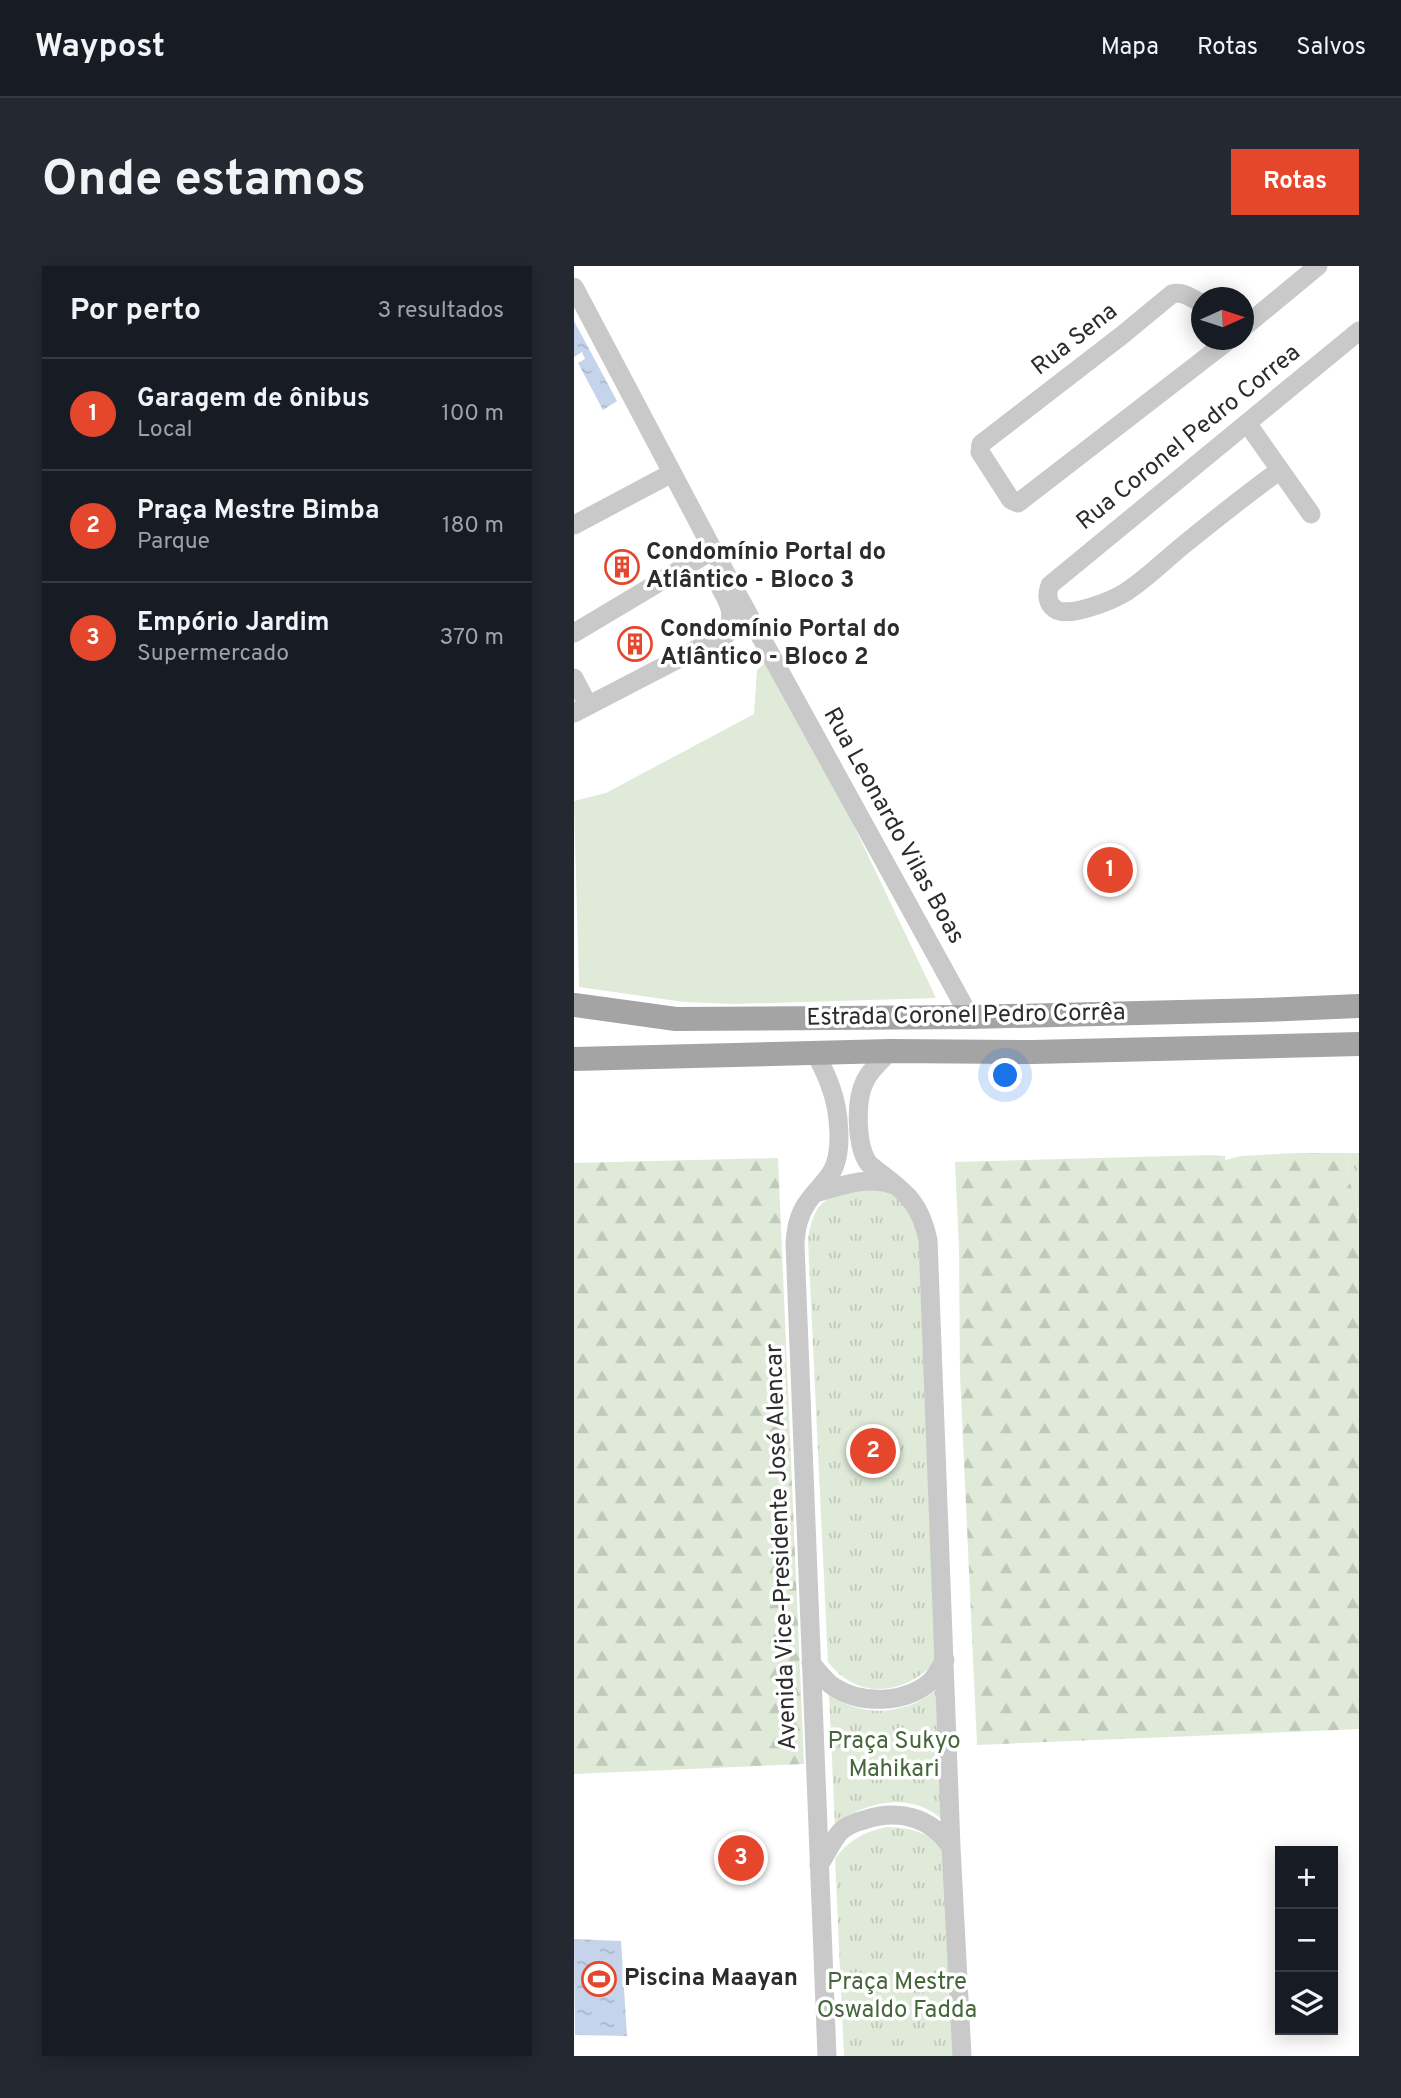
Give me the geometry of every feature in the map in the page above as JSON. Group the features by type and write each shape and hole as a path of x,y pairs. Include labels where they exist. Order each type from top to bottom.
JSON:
{"main road":[{"name":"Estrada Coronel Pedro Corrêa","path":"574,1005 676,1019 970,1017 1359,1006"},
{"name":"Estrada Coronel Pedro Corrêa","path":"574,1059 1359,1044"}],"street":[{"path":"1254,319 1318,266"},
{"name":"Rua Leonardo Vilas Boas","path":"574,287 709,553 970,1017"},
{"name":"Rua Sena","path":"1191,298 1178,292 1172,294 981,444 980,452 1011,500 1018,503 1216,350"},
{"name":"Rua Coronel Pedro Correa","path":"1280,470 1127,591 1105,603 1064,612 1056,611 1048,600 1050,584 1359,331"},
{"path":"1247,422 1311,514"},
{"path":"574,526 668,476"},
{"path":"574,633 709,553 732,617 728,633 581,709 574,678"},
{"path":"890,1051 866,1079 861,1092 860,1129 865,1158 917,1207 928,1240 951,1847 962,2056"},
{"name":"Avenida Vice-Presidente José Alencar","path":"815,1053 832,1089 839,1135 838,1152 833,1170 807,1202 797,1223 794,1244 827,2056"},
{"path":"815,1193 874,1180 895,1185"},
{"path":"811,1663 834,1687 850,1694 883,1700 901,1697 932,1681 945,1660"},
{"path":"819,1865 841,1831 856,1822 888,1814 906,1815 923,1821 938,1830 951,1847"}],"green space":[{"path":"766,662 854,826 936,998 734,1004 684,1002 579,987 574,801 606,793 754,714 757,670"},
{"path":"1348,1153 1349,1180 1357,1201 1359,1729 977,1745 960,1375 955,1162 1210,1155 1225,1156 1225,1160 1241,1156"},
{"path":"1348,1153 1359,1153 1359,1258 1357,1201 1349,1180"},
{"path":"778,1158 804,1764 574,1774 574,1163"},
{"path":"873,1188 895,1194 918,1225 936,1662 910,1681 881,1689 853,1683 840,1675 828,1662 808,1240 815,1213 828,1199"},
{"name":"Praça Sukyo Mahikari","path":"938,1689 944,1822 919,1806 890,1803 860,1810 835,1826 829,1694 856,1707 884,1711 912,1704"},
{"name":"Praça Mestre Oswaldo Fadda","path":"888,1827 922,1833 935,1841 946,1855 956,2056 844,2056 835,1859 858,1837"}],"water":[{"path":"574,321 617,401 603,410 578,363 585,359 582,352 574,357"},
{"name":"Piscina Maayan","path":"574,1939 621,1941 627,2036 575,2035"}],"place":[{"name":"Condomínio Portal do Atlântico - Bloco 3","path":"622,567"},
{"name":"Condomínio Portal do Atlântico - Bloco 2","path":"635,644"},
{"name":"Garagem de ônibus","path":"1110,870"},
{"name":"Praça Mestre Bimba","path":"873,1451"},
{"name":"Empório Jardim","path":"741,1858"},
{"name":"Piscina Maayan","path":"599,1979"}]}
